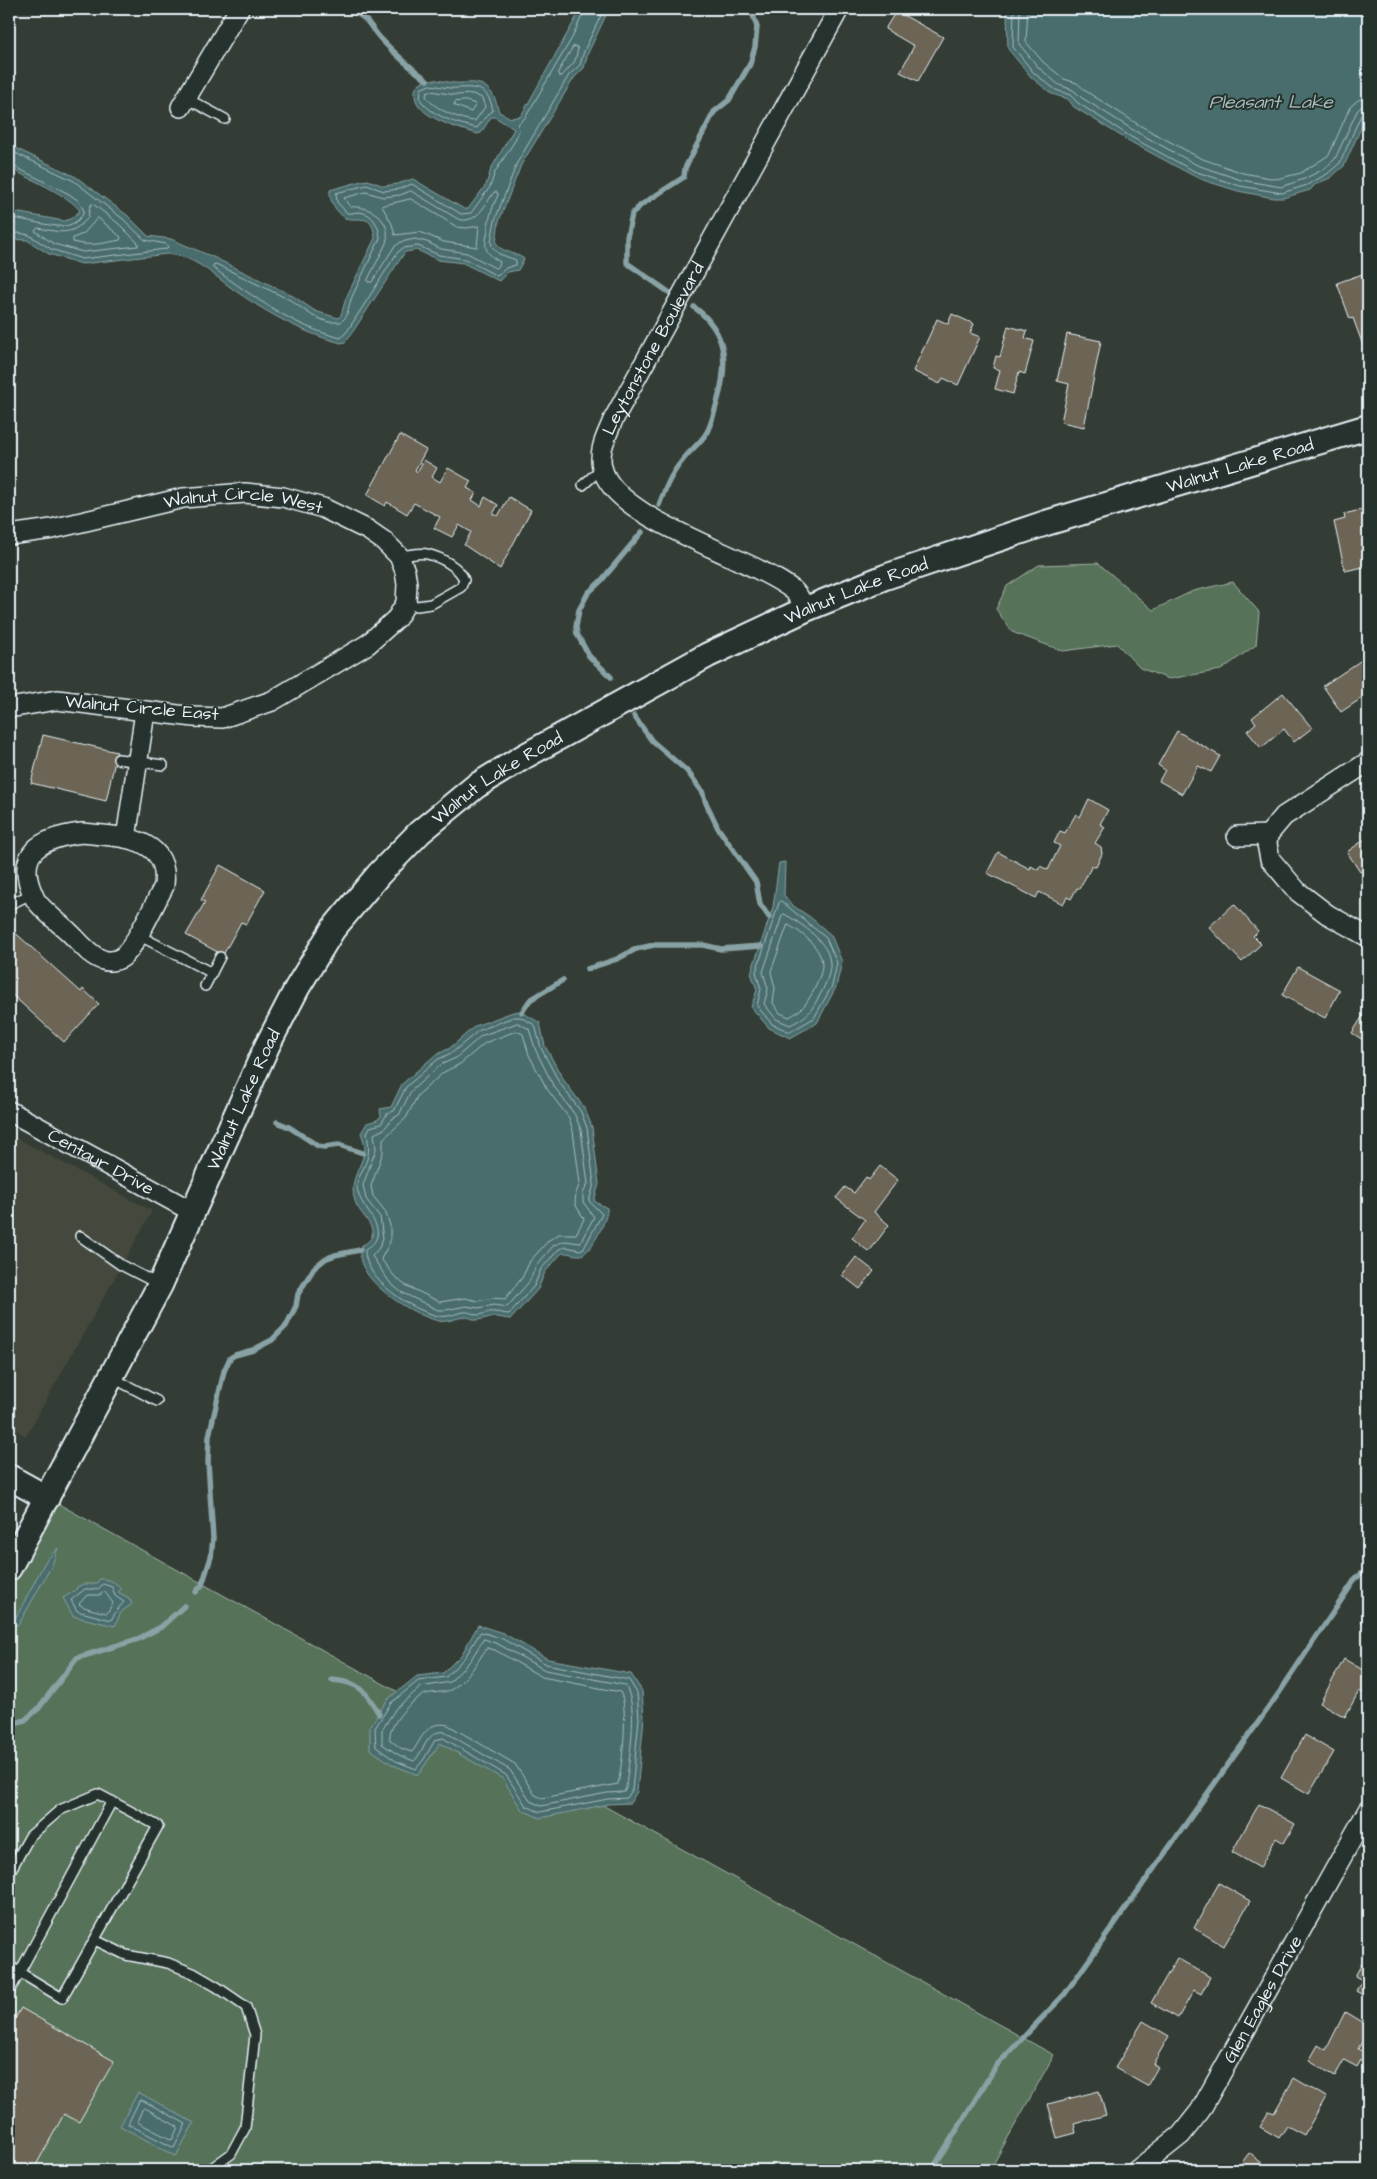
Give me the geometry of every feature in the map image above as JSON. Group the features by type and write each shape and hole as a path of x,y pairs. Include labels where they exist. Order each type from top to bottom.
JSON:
{"street":[{"path":"184,102 239,9"},
{"name":"Leytonstone Boulevard","path":"602,468 602,446 614,420 839,9"},
{"name":"Walnut Lake Road","path":"9,1568 160,1285 267,1046 297,988 333,929 379,874 416,836 476,786 525,756 708,656 806,609 893,574 1046,523 1368,427"},
{"path":"602,468 607,480 622,498 643,514 766,574 794,591 806,609"},
{"name":"Walnut Circle West","path":"9,535 52,529 183,498 245,493 283,497 323,508 368,530 384,541 399,556 405,571 407,584 401,611"},
{"name":"Walnut Circle East","path":"9,708 57,700 146,712 222,718 272,701 368,644 401,611"},
{"path":"126,838 146,712"},
{"path":"1368,762 1284,816 1268,835 1267,844 1270,859 1298,891 1327,914 1368,937"},
{"path":"82,833 126,838 150,847 161,860 165,875 164,886 128,953 114,961 103,960 92,954 36,900 34,893 28,866 36,847 44,841 60,836 82,833"},
{"path":"1237,836 1268,835"},
{"name":"Centaur Drive","path":"9,1111 193,1212"},
{"path":"9,1477 47,1498"},
{"name":"Glen Eagles Drive","path":"1137,2170 1181,2135 1200,2111 1368,1810"}],"lane":[{"path":"184,102 225,119"},
{"path":"583,485 602,468"},
{"path":"399,556 425,554 449,564 462,573 464,580 461,587 431,604 401,611"},
{"path":"118,759 163,766"},
{"path":"9,905 34,893"},
{"path":"138,934 212,972"},
{"path":"205,986 220,957"},
{"path":"80,1236 121,1264 160,1285"},
{"path":"111,1376 157,1402"},
{"path":"9,1873 30,1836 60,1810 98,1794 158,1826 62,1998 9,1966"},
{"path":"9,1992 112,1801"},
{"path":"95,1940 126,1955 177,1966 217,1987 246,2007 255,2035 245,2128 231,2154 209,2170"}],"shaded area":[{"path":"9,1134 152,1211 26,1436 9,1426"}],"green space":[{"path":"1098,563 1153,610 1193,591 1233,582 1259,612 1256,645 1221,670 1169,679 1140,668 1117,644 1063,651 1012,632 996,609 1007,586 1039,565"},
{"path":"46,1497 1054,2055 990,2170 9,2170 9,1566"}],"water":[{"path":"581,9 609,9 588,53 584,68 574,78 521,165 499,221 496,242 501,248 524,259 518,270 508,272 499,281 463,263 438,260 417,250 405,252 352,333 345,342 341,343 301,329 276,316 240,294 197,263 178,255 167,254 82,264 49,254 27,240 9,239 9,211 64,221 80,211 58,193 9,168 9,145 76,177 127,215 148,236 171,239 213,257 293,296 315,311 338,318 375,238 374,230 368,221 345,218 339,212 332,202 330,190 368,180 384,186 413,179 464,209 468,209 486,185 491,169 514,129 495,117 491,117 481,133 478,134 441,121 423,111 418,104 415,94 416,87 428,80 478,83 492,93 499,112 511,118 521,116"},
{"name":"Pleasant Lake","path":"1010,9 1368,9 1368,112 1344,166 1330,178 1316,184 1310,190 1283,198 1238,191 1192,175 1129,141 1074,107 1068,99 1052,94 1031,77 1008,49 1007,15"},
{"path":"785,862 784,895 792,905 831,935 842,962 836,987 817,1023 790,1038 769,1028 751,1007 757,990 751,973 773,907 779,863"},
{"path":"520,1011 540,1023 545,1046 563,1079 585,1109 592,1127 599,1184 594,1201 607,1208 607,1213 590,1248 581,1255 562,1253 545,1272 538,1289 511,1319 493,1317 476,1320 465,1317 446,1321 435,1320 411,1310 385,1292 373,1282 360,1258 361,1246 369,1241 372,1236 370,1224 358,1207 353,1193 354,1180 365,1148 361,1133 367,1123 377,1120 381,1116 380,1109 391,1107 402,1084 434,1056 450,1048 475,1026"},
{"path":"58,1548 52,1565 19,1624 11,1627 45,1562"},
{"path":"100,1579 109,1580 117,1584 121,1589 118,1592 129,1598 132,1604 121,1612 115,1626 73,1616 63,1598 76,1590 77,1587 83,1584 96,1584"},
{"path":"478,1625 503,1633 548,1659 631,1674 642,1691 644,1718 637,1792 630,1803 609,1804 540,1818 522,1810 503,1779 440,1743 418,1775 393,1765 370,1749 370,1727 387,1700 417,1676 443,1673 462,1654"},
{"path":"138,2092 194,2123 176,2156 120,2126"}],"building":[{"path":"896,11 943,37 918,81 900,72 914,46 885,29"},
{"path":"1368,272 1368,347 1364,348 1353,318 1350,319 1337,283"},
{"path":"952,314 974,324 970,333 980,337 958,385 943,378 940,384 913,371 937,319 948,324"},
{"path":"1008,326 1027,331 1025,338 1034,341 1025,374 1019,372 1013,394 995,389 1000,370 993,368 996,356 1000,357"},
{"path":"1067,334 1101,341 1084,427 1061,422 1069,384 1057,381"},
{"path":"400,435 426,450 415,470 417,472 424,460 437,468 432,477 440,482 448,468 471,481 467,488 476,493 472,500 481,506 485,497 498,505 493,514 498,516 509,497 531,510 500,569 464,545 471,532 459,525 452,537 434,528 440,517 414,503 407,514 387,502 385,506 367,495"},
{"path":"1365,509 1368,526 1368,566 1345,571 1334,522 1345,519 1344,514"},
{"path":"1363,659 1368,667 1368,694 1341,712 1323,686"},
{"path":"1283,693 1312,728 1294,742 1284,729 1261,748 1247,731 1256,723 1252,718"},
{"path":"1177,731 1220,756 1211,772 1198,766 1182,794 1159,781 1165,770 1158,765"},
{"path":"43,735 117,752 106,801 31,783"},
{"path":"1089,799 1108,810 1100,824 1105,827 1095,843 1101,847 1102,854 1096,867 1092,866 1071,899 1067,897 1063,904 1039,892 1036,898 987,873 998,852 1030,869 1031,866 1038,870 1040,866 1048,870 1060,846 1054,843 1060,831 1065,833 1076,814 1080,817"},
{"path":"1368,837 1368,867 1360,872 1347,852"},
{"path":"220,865 265,890 246,924 241,922 223,955 186,935 205,902 201,900"},
{"path":"1234,904 1258,931 1253,936 1261,944 1242,962 1209,927"},
{"path":"11,929 81,992 83,989 99,1004 64,1042 9,992 9,931"},
{"path":"1298,967 1340,990 1325,1018 1282,995"},
{"path":"1368,1008 1368,1043 1352,1033"},
{"path":"880,1166 898,1180 874,1212 889,1225 869,1252 852,1238 865,1220 836,1198 845,1187 854,1193 866,1177 869,1180"},
{"path":"856,1257 874,1271 860,1289 842,1275"},
{"path":"1368,1612 1368,1626 1361,1621"},
{"path":"1344,1659 1368,1673 1368,1690 1366,1695 1359,1691 1345,1717 1320,1703"},
{"path":"1305,1735 1334,1752 1309,1794 1281,1778"},
{"path":"1259,1804 1295,1824 1284,1843 1276,1838 1260,1868 1232,1852"},
{"path":"1219,1883 1250,1901 1224,1946 1194,1928"},
{"path":"1368,1953 1368,1998 1356,1991 1362,1980 1355,1976"},
{"path":"1177,1958 1210,1977 1201,1994 1194,1990 1178,2018 1151,2003"},
{"path":"21,2008 114,2061 79,2122 64,2114 35,2167 29,2163 25,2170 9,2170 9,2029"},
{"path":"1345,2012 1368,2026 1368,2031 1358,2049 1365,2053 1357,2067 1344,2060 1335,2076 1309,2061 1318,2045 1326,2050"},
{"path":"1143,2021 1169,2036 1153,2064 1158,2067 1147,2086 1115,2068"},
{"path":"1294,2078 1326,2097 1304,2135 1287,2126 1279,2138 1260,2127 1269,2111 1274,2113"},
{"path":"1099,2091 1106,2115 1074,2124 1076,2133 1057,2138 1048,2104"},
{"path":"1249,2153 1271,2170 1242,2170 1244,2168 1240,2165"}],"waterway":[{"path":"350,9 365,19 391,49 427,80"},
{"path":"670,293 627,263 627,237 632,214 641,205 684,177 685,168 714,112 729,100 750,64 755,47 757,27 751,9"},
{"path":"659,505 675,471 707,432 721,389 724,363 720,339 714,328 694,307"},
{"path":"611,677 589,656 577,634 576,627 579,610 588,593 601,581 642,532"},
{"path":"634,716 652,741 687,771 702,791 718,828 756,882 760,904 769,917"},
{"path":"587,969 617,959 636,949 654,945 703,945 721,949 761,946"},
{"path":"522,1012 530,1000 563,980"},
{"path":"277,1122 289,1127 318,1146 339,1145 363,1153"},
{"path":"196,1592 202,1585 211,1557 213,1538 208,1462 209,1436 224,1371 230,1358 253,1350 272,1340 286,1326 296,1306 298,1294 314,1268 325,1259 335,1255 360,1250"},
{"path":"932,2170 996,2066 1064,1995 1279,1693 1356,1578 1368,1569"},
{"path":"9,1725 25,1720 38,1709 77,1658 138,1639 161,1627 184,1606"},
{"path":"332,1680 349,1683 361,1689 379,1714"}]}
